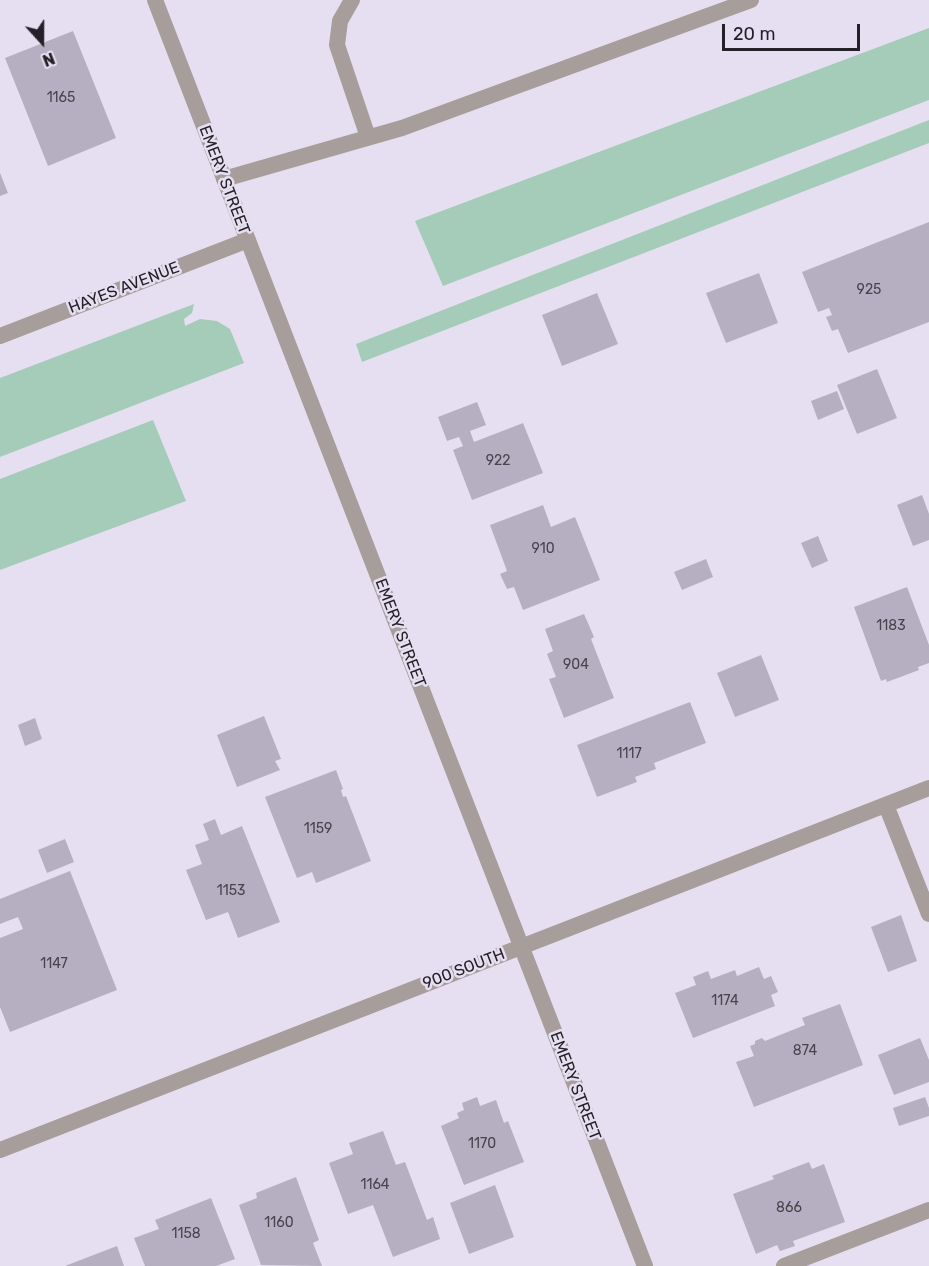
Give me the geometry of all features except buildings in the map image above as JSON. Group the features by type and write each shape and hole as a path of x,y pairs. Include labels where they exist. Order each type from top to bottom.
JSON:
{"street":[{"name":"EMERY STREET","path":"155,0 645,1266"},
{"path":"352,0 340,21 337,45 368,138"},
{"path":"224,179 412,124 751,0"},
{"name":"HAYES AVENUE","path":"0,336 248,240"},
{"name":"900 SOUTH","path":"0,1149 929,789"},
{"path":"886,805 929,914"},
{"path":"784,1266 929,1210"}],"green space":[{"path":"929,28 929,100 443,286 415,221"},
{"path":"929,120 929,143 362,362 356,344"},
{"path":"194,304 192,313 184,319 185,326 200,319 217,321 230,329 244,363 0,457 0,378"},
{"path":"153,420 186,501 0,570 0,479"}]}
